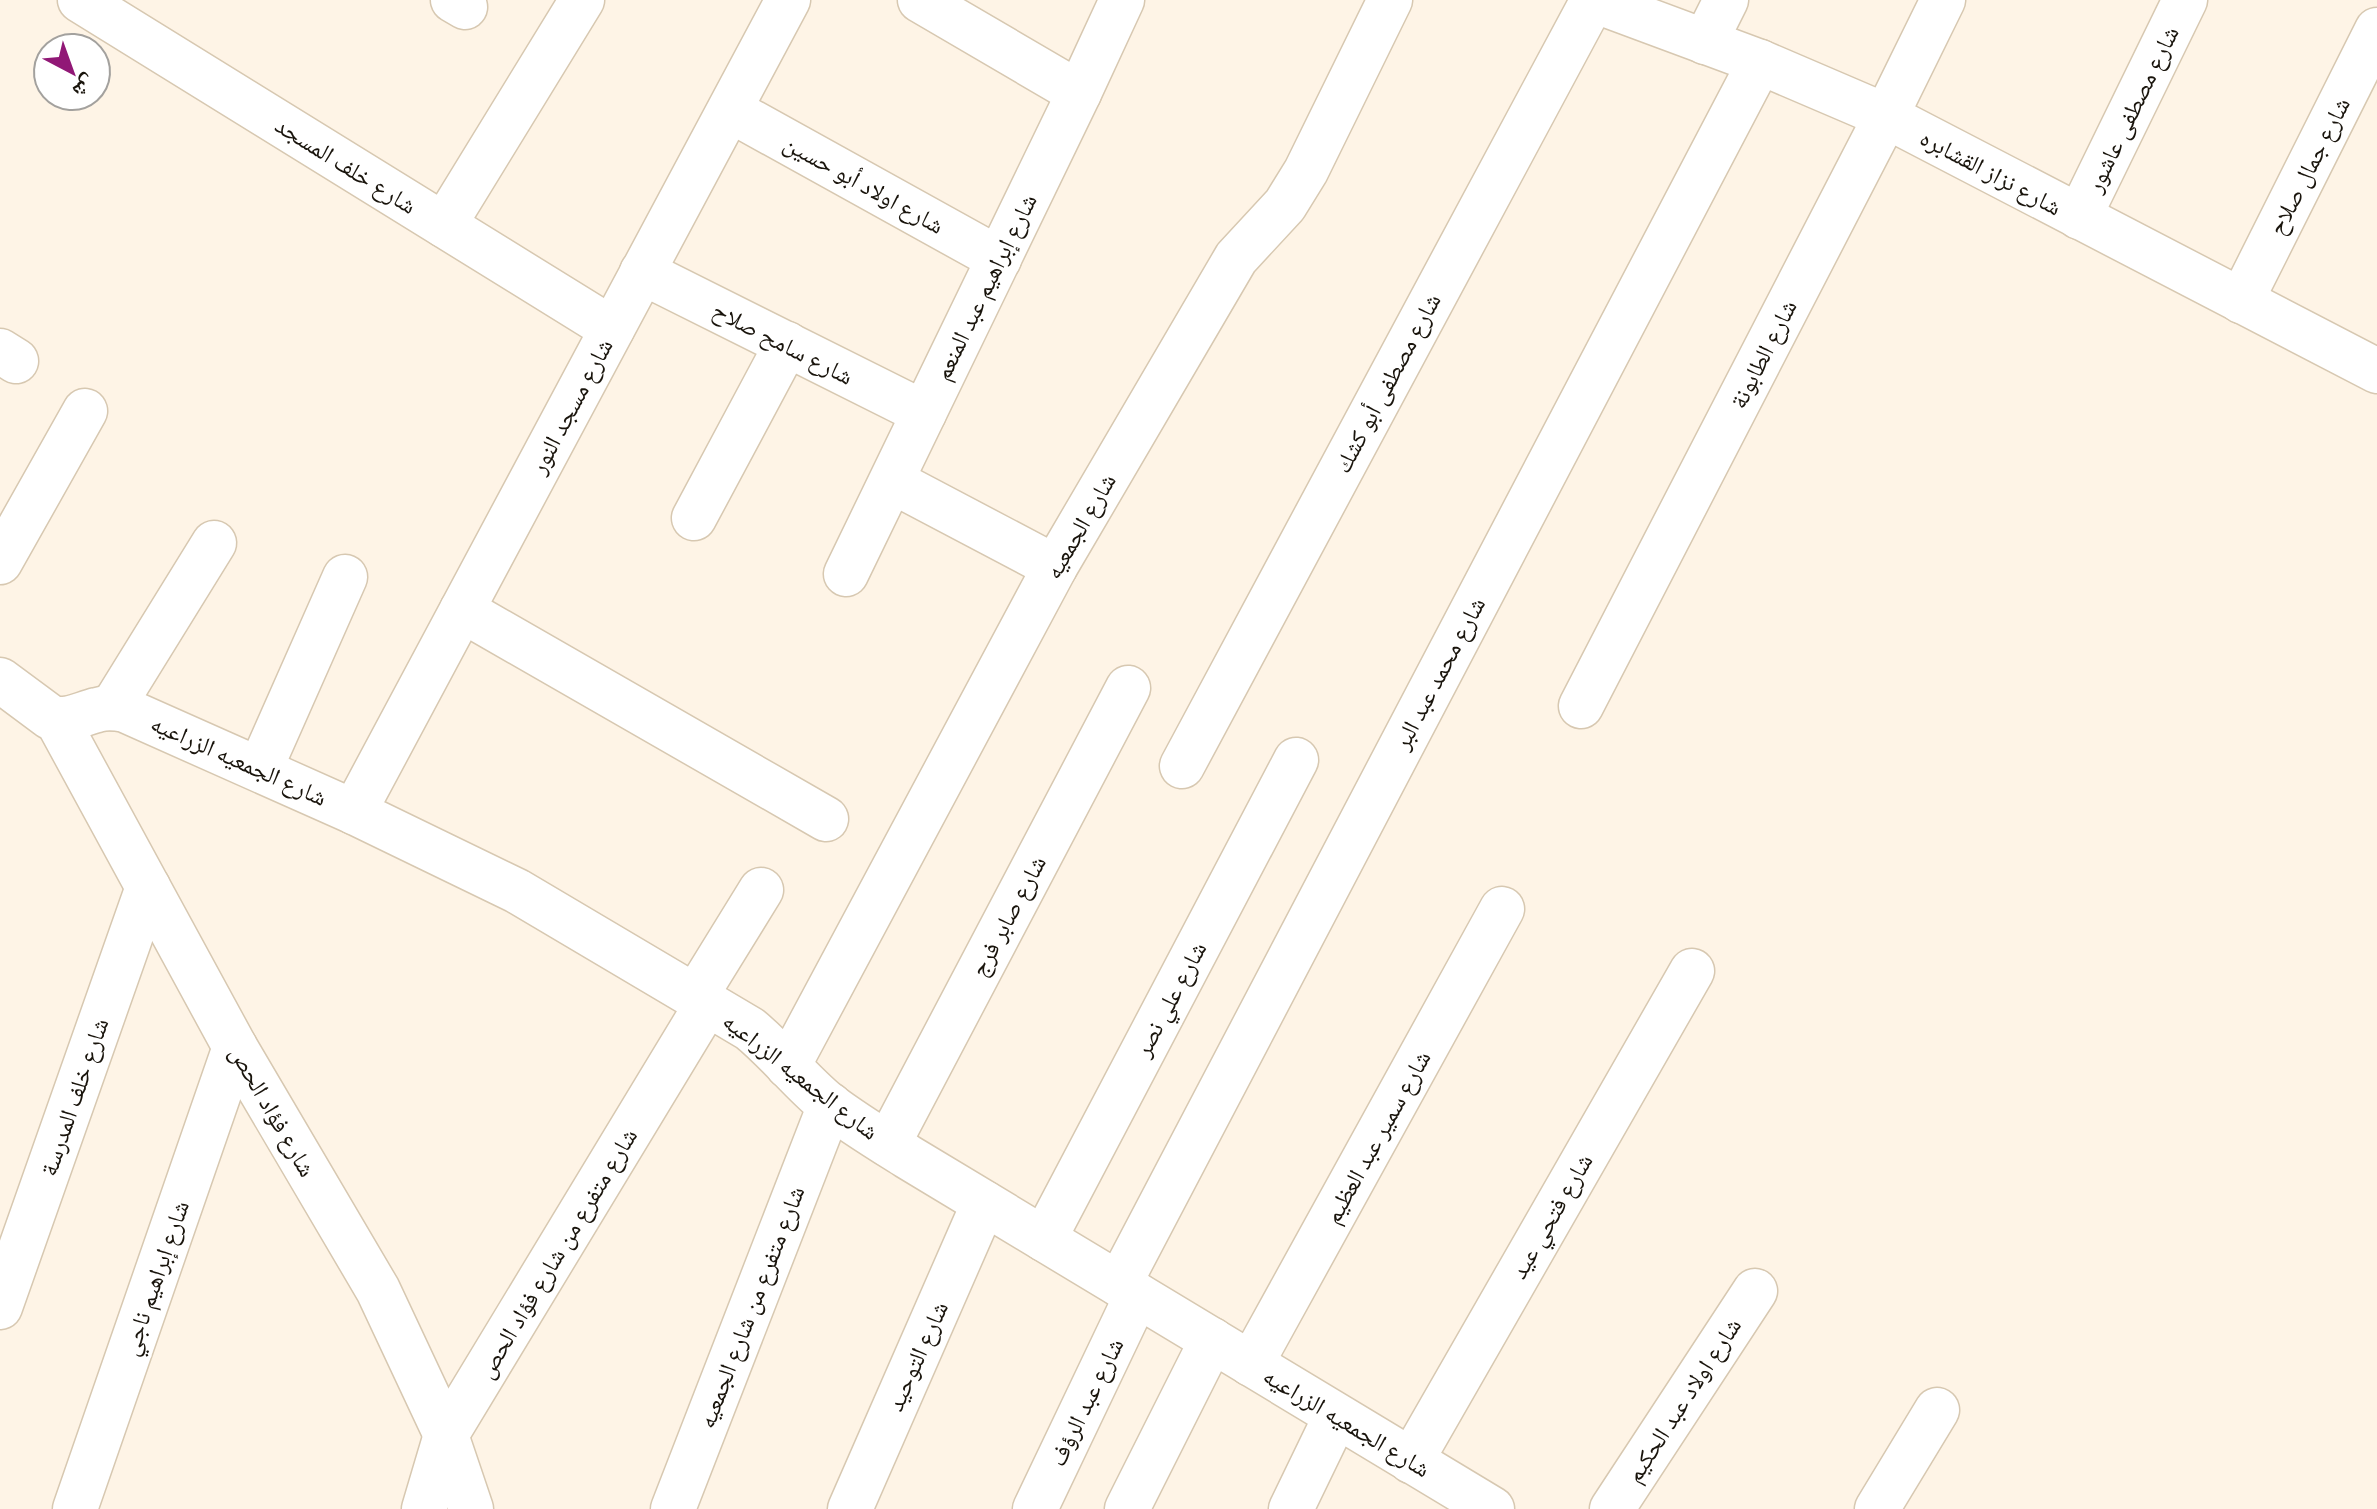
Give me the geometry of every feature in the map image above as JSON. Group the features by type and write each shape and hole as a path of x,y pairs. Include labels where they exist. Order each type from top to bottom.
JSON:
{"street":[{"name":"شارع خلف المسجد","path":"80,0 612,329"},
{"path":"444,225 582,0"},
{"name":"شارع مسجد النور","path":"354,812 788,0"},
{"path":"920,0 1079,93"},
{"name":"شارع إبراهيم عبد المنعم","path":"846,574 1122,0"},
{"name":"شارع الجمعيه","path":"788,1066 1055,567 1236,258 1285,205 1306,171 1390,0"},
{"name":"شارع نزاز القشابره","path":"1593,0 1760,62 1886,116 2377,371"},
{"name":"شارع مصطفى أبو كشك","path":"1182,766 1593,0"},
{"path":"1705,42 1726,0"},
{"name":"شارع الطابونة","path":"1581,706 1943,0"},
{"name":"شارع مصطفى عاشور","path":"2079,217 2185,0"},
{"name":"شارع جمال صلاح","path":"2241,301 2377,30"},
{"name":"شارع محمد عبد البر","path":"1128,1290 1760,62"},
{"name":"شارع اولاد أبو حسين","path":"730,110 999,259"},
{"name":"شارع سامح صلاح","path":"642,272 924,413"},
{"path":"694,518 787,344"},
{"path":"0,562 85,411"},
{"path":"892,481 1055,567"},
{"path":"0,680 57,720 112,708 214,543"},
{"path":"260,769 345,577"},
{"path":"462,610 826,819"},
{"name":"شارع صابر فرج","path":"888,1144 1128,688"},
{"name":"شارع الجمعيه الزراعيه","path":"112,708 125,710 260,769 517,891 750,1029 830,1105 888,1144 1492,1509"},
{"name":"شارع فؤاد الحص","path":"57,720 235,1047 378,1290 446,1435 471,1509"},
{"name":"شارع علي نصر","path":"1044,1239 1296,760"},
{"name":"شارع خلف المدرسة","path":"0,1307 148,887"},
{"name":"شارع متفرع من شارع فؤاد الحص","path":"424,1509 446,1435 701,1000 761,890"},
{"name":"شارع سمير عبد العظيم","path":"1251,1364 1502,909"},
{"name":"شارع فتحي عيد","path":"1411,1461 1692,971"},
{"name":"شارع إبراهيم ناجي","path":"75,1509 235,1047"},
{"name":"شارع متفرع من شارع الجمعيه","path":"673,1509 830,1105"},
{"name":"شارع التوحيد","path":"850,1509 984,1203"},
{"name":"شارع عبد الرؤف","path":"1035,1509 1128,1290"},
{"name":"شارع اولاد عبد الحكيم","path":"1612,1509 1755,1291"},
{"path":"1127,1509 1212,1340"},
{"path":"1877,1509 1937,1410"},
{"path":"1291,1509 1336,1416"}]}
